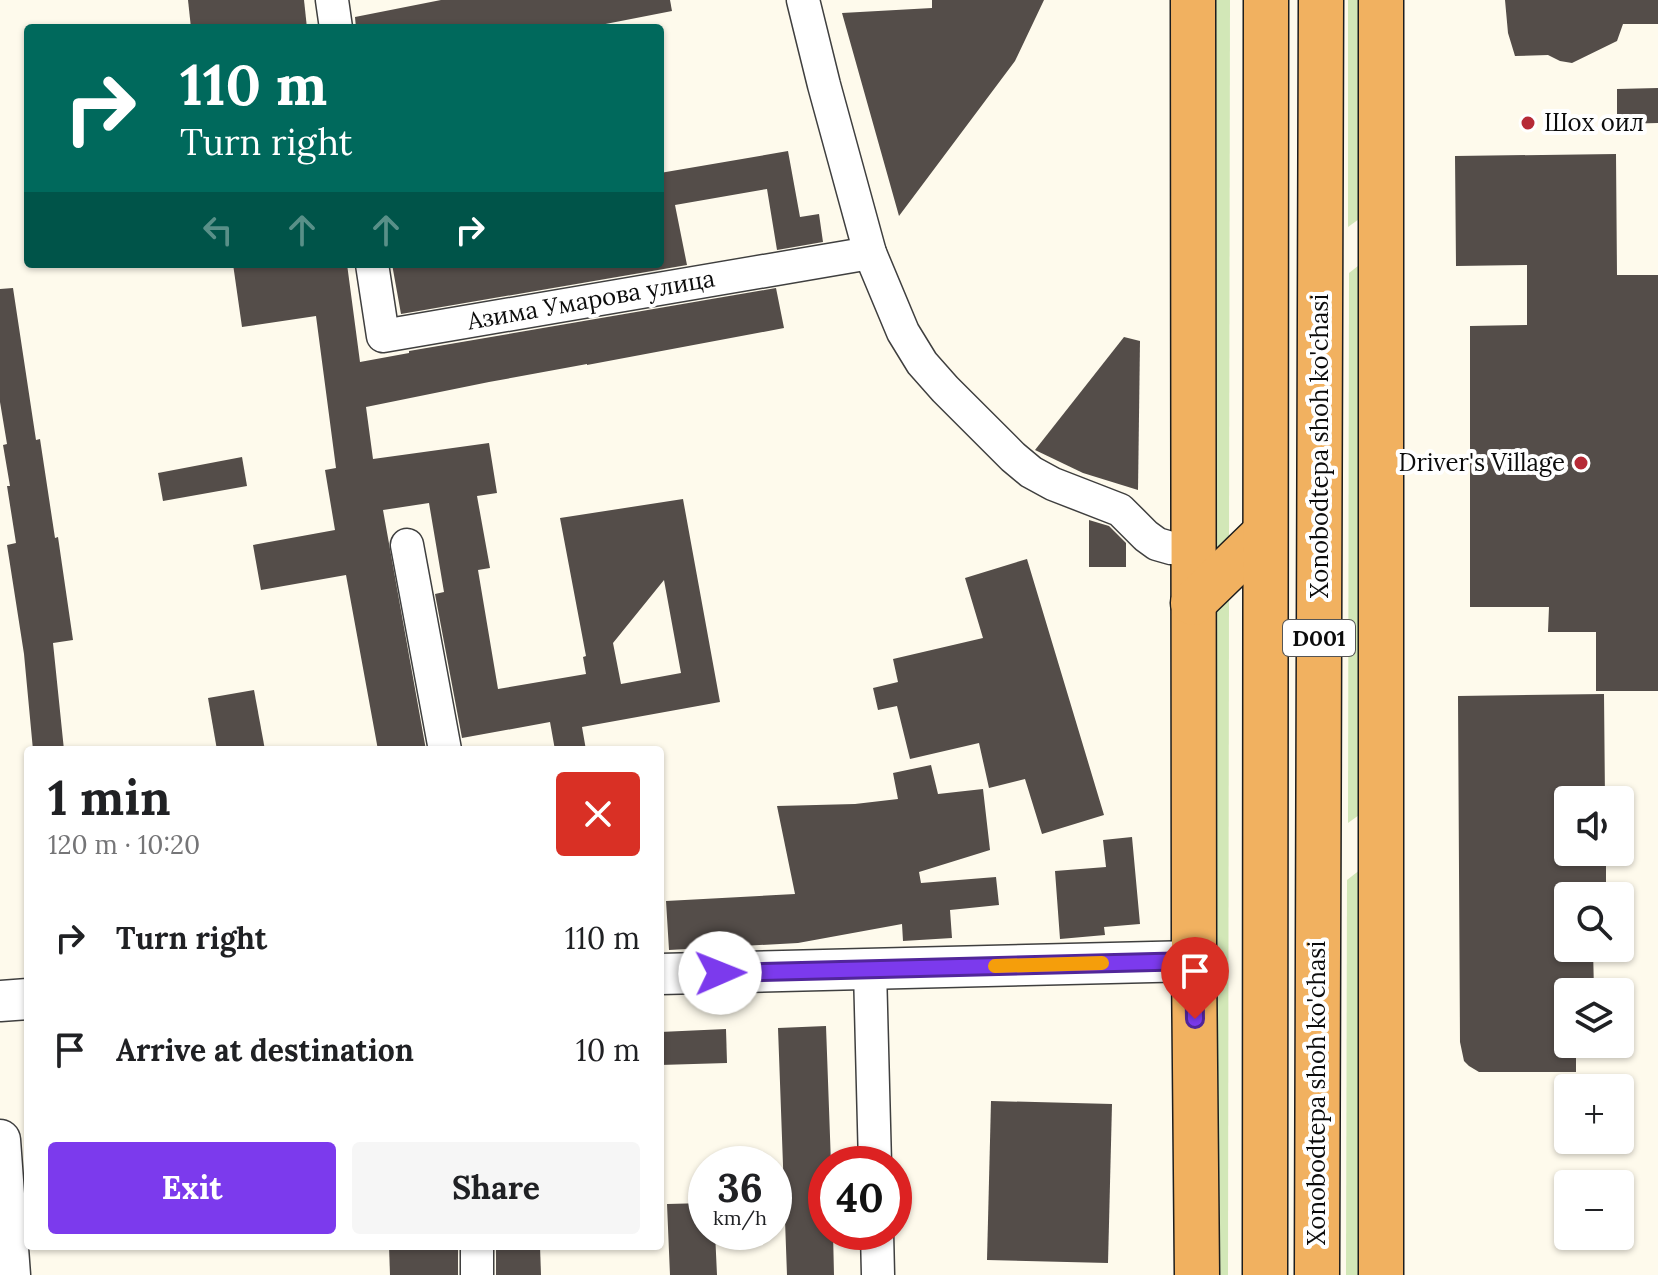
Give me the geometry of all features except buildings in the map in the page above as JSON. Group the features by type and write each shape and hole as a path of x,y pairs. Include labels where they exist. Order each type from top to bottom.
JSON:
{"highway":[{"path":"1193,0 1197,1275"},
{"name":"D001","path":"1265,1275 1266,0"},
{"name":"Xonobodtepa shoh ko'chasi","path":"1317,1275 1321,0"},
{"path":"1381,0 1381,1275"},
{"path":"1320,294 1381,208"},
{"path":"1193,603 1265,533"},
{"path":"1318,909 1381,808"}],"street":[{"path":"803,0 870,253 903,332 922,363 1031,472 1120,510 1157,544 1193,549"},
{"name":"Азима Умарова улица","path":"373,268 383,336 870,253"},
{"path":"407,545 444,746"},
{"path":"664,974 1194,961"},
{"path":"870,970 875,1146"},
{"path":"0,1001 24,999"},
{"path":"0,1140 10,1275"},
{"path":"477,1250 477,1275"},
{"path":"877,1250 878,1275"}],"green space":[{"path":"1210,0 1230,0 1229,548 1209,562"},
{"path":"1348,0 1366,0 1366,214 1348,227"},
{"path":"1367,259 1366,810 1348,823 1349,273"},
{"path":"1229,595 1228,1275 1208,1275 1210,604"},
{"path":"1365,866 1381,1275 1346,1275 1347,880"}],"slow traffic":[{"path":"995,966 1102,963"}],"place":[{"name":"Шох оил","path":"1528,123"},
{"name":"Driver's Village","path":"1581,463"}],"route":[{"path":"720,973 1194,961 1195,1019"}]}
